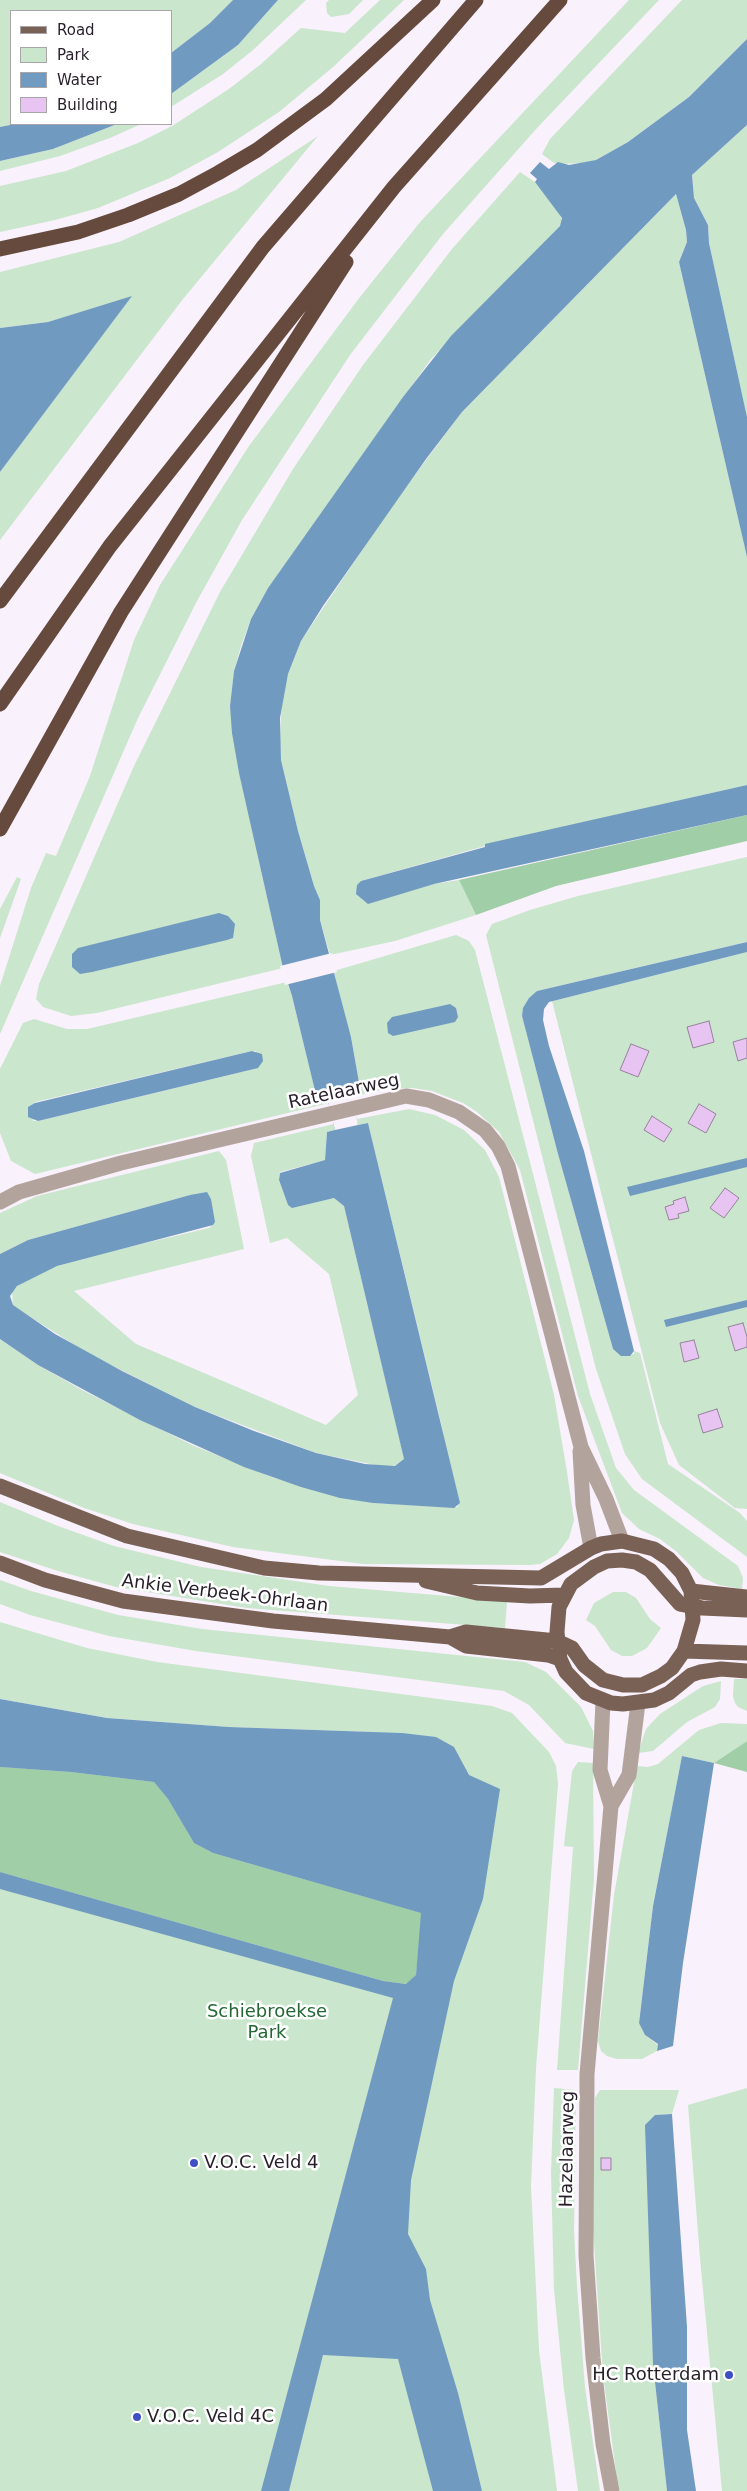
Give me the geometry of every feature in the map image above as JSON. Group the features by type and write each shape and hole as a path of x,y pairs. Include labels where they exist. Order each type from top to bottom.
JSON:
{"highway":[{"path":"0,249 78,232 120,218 179,194 218,173 256,150 326,99 433,0"},
{"path":"0,601 263,247 476,0"},
{"path":"0,704 110,546 394,187 560,0"},
{"path":"0,829 121,612 394,187"}],"main road":[{"name":"Ankie Verbeek-Ohrlaan","path":"0,1486 127,1536 205,1556 264,1568 319,1572 541,1578 554,1572 591,1548 601,1544 622,1541"},
{"path":"557,1641 572,1648 584,1665 603,1680 623,1685 642,1685 662,1676 672,1668 684,1651 692,1631 694,1606 691,1591 682,1573 669,1559 654,1549 622,1541"},
{"path":"591,1548 594,1567"},
{"path":"747,1610 680,1604 650,1570 636,1562 614,1561 594,1567 571,1584 564,1595 557,1620 557,1641 560,1659 574,1682 586,1693 603,1701 623,1704 654,1700 669,1693 691,1675 700,1672 715,1669 747,1671"},
{"name":"Ankie Verbeek-Ohrlaan","path":"0,1562 45,1580 123,1601 273,1621 450,1637 466,1632 557,1641"},
{"name":"Ankie Verbeek-Ohrlaan","path":"398,1574 477,1593 530,1596 564,1595"},
{"path":"691,1591 747,1597"},
{"name":"Ankie Verbeek-Ohrlaan","path":"450,1637 466,1646 548,1655 560,1659"},
{"path":"684,1651 747,1653"},
{"path":"638,1703 642,1685"}],"street":[{"name":"Ratelaarweg","path":"0,1202 19,1192 121,1163 331,1112 406,1096 429,1100 459,1112 484,1130 498,1146 508,1166 581,1446 606,1499 622,1541"},
{"name":"Ratelaarweg","path":"581,1446 583,1505 591,1548"},
{"name":"Hazelaarweg","path":"603,1701 600,1770 611,1806 588,2074 586,2255 593,2358 603,2444 612,2491"},
{"name":"Hazelaarweg","path":"611,1806 629,1775 638,1703"}],"green space":[{"path":"0,0 233,0 210,23 172,52 172,10 10,10 10,125 0,127"},
{"path":"278,0 306,0 253,50 223,74 172,106 172,93 238,45"},
{"path":"329,0 363,0 349,14 331,17 327,13 326,3"},
{"path":"380,0 404,0 333,67 279,112 218,152 170,178 98,208 0,232 0,186 66,171 138,143 172,126 229,89 261,64 301,28 345,33"},
{"path":"629,0 659,0 537,128 443,234 350,355 242,520 197,601 138,718 0,1034 0,986 31,888 46,853 56,856 90,776 134,640 160,585 249,446 360,297 421,221"},
{"path":"682,0 747,0 747,39 689,97 628,142 596,160 584,163 560,164 554,163 542,154 550,139"},
{"path":"114,125 139,125 110,138 60,156 0,171 0,161 53,149"},
{"path":"747,125 747,417 709,243 708,225 694,198 692,175"},
{"path":"318,136 183,299 0,540 0,472 131,297 48,322 0,328 0,272 119,242 236,190"},
{"path":"520,172 535,182 560,214 562,221 560,226 431,359 268,588 251,619 241,646 234,671 230,706 258,857 283,968 97,1013 71,1016 43,1007 36,999 39,984 134,766 220,592 293,469 363,365 452,249"},
{"path":"676,194 686,230 687,242 679,262 747,557 747,785 485,845 361,881 434,884 459,880 476,915 395,941 330,955 320,920 320,900 298,831 281,760 282,696 288,674 301,641 391,507 462,412"},
{"path":"747,815 747,841 556,886 476,915 459,880"},
{"path":"747,857 747,942 537,991 526,1004 522,1016 558,1154 613,1349 622,1356 634,1354 634,1351 640,1353 668,1464 740,1513 747,1521 747,1557 642,1479 625,1454 596,1369 486,935 492,924 530,910 578,896"},
{"path":"17,877 21,879 0,938 0,909"},
{"path":"456,935 469,941 475,950 590,1394 616,1468 634,1490 738,1566 743,1578 742,1589 719,1585 703,1578 677,1552 660,1539 639,1529 622,1513 578,1396 520,1170 499,1132 477,1112 463,1103 432,1091 413,1088 386,1089 351,1097 350,1091 360,1088 351,1037 340,1001 334,971"},
{"path":"747,952 747,1509 735,1508 679,1465 660,1423 552,1001"},
{"path":"287,982 317,1099 327,1096 329,1103 35,1174 11,1161 0,1133 0,1069 23,1023 34,1019 67,1029 87,1029","holes":["256,1051 254,1069 33,1121 35,1102"]},
{"path":"409,1109 435,1115 464,1130 485,1150 499,1177 554,1395 567,1472 574,1520 569,1538 557,1554 540,1564 530,1565 363,1564 233,1547 133,1524 84,1508 0,1473 0,1339 38,1365 82,1390 192,1445 274,1478 373,1503 458,1507 441,1423 368,1123 358,1125 357,1119"},
{"path":"334,1124 336,1130 327,1132 325,1160 280,1172 279,1180 288,1205 335,1198 344,1206 403,1454 404,1459 399,1465 385,1467 316,1453 195,1407 89,1354 13,1306 12,1291 17,1286 33,1276 57,1266 209,1228 215,1222 190,1195 28,1240 0,1254 0,1213 37,1196 219,1151 226,1160 244,1249 74,1291 136,1344 326,1425 358,1395 329,1274 287,1238 270,1243 251,1156 254,1143"},
{"path":"0,1502 58,1526 114,1546 201,1567 329,1586 507,1601 505,1628 247,1608 116,1587 0,1552"},
{"path":"0,1580 31,1591 118,1615 202,1629 525,1662 546,1672 581,1707 593,1731 594,1749 565,1743 529,1705 504,1691 196,1651 109,1636 30,1615 0,1604"},
{"path":"613,1592 626,1592 636,1598 650,1619 661,1628 647,1648 632,1656 622,1656 611,1650 595,1626 586,1620 594,1603"},
{"name":"Schiebroekse Park","path":"0,1622 87,1648 157,1662 492,1706 512,1713 549,1752 556,1766 558,1784 536,2068 531,2186 539,2351 557,2491 0,2491 0,1725 402,1733 229,1727 107,1718 0,1699"},
{"path":"734,1679 747,1679 747,1711 738,1707 735,1703 733,1696"},
{"path":"721,1681 720,1699 715,1707 687,1722 653,1751 638,1753 646,1729 660,1714 703,1686"},
{"path":"721,1723 747,1724 747,1741 714,1763 682,1756 653,1906 639,2022 645,2035 658,2045 657,2051 642,2059 617,2059 607,2056 601,2051 598,2041 614,1895 637,1766 648,1767 658,1764 699,1730"},
{"path":"747,1741 747,1772 714,1763"},
{"path":"578,1762 593,1763 594,1878 578,2070 557,2070 573,1847 564,1846 572,1771"},
{"path":"0,1767 71,1772 154,1782 168,1799 194,1843 213,1853 422,1913 416,1975 407,1984 383,1981 0,1872"},
{"path":"554,2088 576,2090 574,2231 577,2286 585,2387 600,2491 578,2491 564,2390 554,2289 551,2173"},
{"name":"HC Rotterdam","path":"747,2088 747,2491 722,2491 688,2105"},
{"path":"600,2090 679,2090 672,2114 655,2115 653,2364 667,2491 620,2491 617,2479 603,2375 593,2229 595,2098"}],"water":[{"path":"233,0 278,0 238,45 172,93 172,52 210,23"},
{"path":"747,39 747,125 692,175 694,198 708,225 709,243 747,417 747,557 679,262 687,242 686,230 676,194 462,412 426,459 323,606 301,641 288,674 280,718 281,760 298,831 320,900 320,920 351,1037 360,1088 350,1092 358,1125 368,1123 460,1503 454,1508 373,1503 340,1498 301,1487 244,1467 140,1420 38,1365 0,1339 0,1254 28,1240 190,1195 207,1192 211,1199 215,1222 213,1225 57,1266 17,1286 10,1296 13,1305 55,1334 122,1371 195,1407 254,1431 316,1453 365,1464 395,1466 404,1459 344,1206 334,1198 292,1208 288,1205 279,1180 280,1173 325,1160 327,1132 335,1130 327,1097 317,1099 292,996 283,968 239,773 232,733 230,706 234,671 251,619 268,588 403,397 451,336 560,226 562,218 535,182 537,179 530,173 540,162 549,169 558,162 569,165 596,160 628,142 689,97"},
{"path":"10,125 114,125 53,149 0,161 0,127"},
{"path":"132,296 0,472 0,328 48,322"},
{"path":"747,785 747,815 434,884 368,904 356,894 357,885 361,881 485,847 485,844"},
{"path":"219,913 228,916 235,924 233,938 92,972 80,974 72,967 72,954 78,948"},
{"path":"747,942 747,952 549,1002 544,1009 543,1020 549,1046 584,1151 634,1351 630,1356 621,1356 613,1349 558,1154 522,1016 523,1008 529,998 537,991"},
{"path":"450,1004 456,1008 458,1017 455,1022 393,1036 388,1033 387,1023 392,1017"},
{"path":"252,1051 262,1054 263,1061 258,1068 38,1121 28,1117 28,1107 35,1103"},
{"path":"747,1158 747,1167 630,1196 627,1187"},
{"path":"747,1300 747,1307 666,1327 664,1320"},
{"path":"0,1699 107,1718 229,1727 402,1733 436,1737 454,1747 469,1775 500,1789 483,1899 454,1981 411,2180 408,2234 426,2269 430,2300 458,2393 482,2491 433,2491 398,2359 323,2355 289,2491 261,2491 393,1998 0,1889 0,1872 383,1981 406,1984 416,1975 421,1913 213,1853 194,1843 168,1799 154,1782 71,1772 0,1767"},
{"path":"682,1756 714,1763 683,1963 673,2046 657,2051 658,2044 645,2035 639,2023 653,1906"},
{"path":"672,2114 687,2327 687,2430 696,2491 667,2491 653,2364 645,2125 655,2115"}],"pier":[{"path":"332,953 337,972 285,985 280,966"},
{"path":"351,1091 358,1125 335,1130 327,1097"}],"building":[{"path":"709,1021 714,1042 693,1048 687,1027"},
{"path":"747,1038 747,1058 738,1061 733,1042"},
{"path":"631,1044 649,1051 638,1077 620,1070"},
{"path":"699,1104 716,1114 706,1133 688,1123"},
{"path":"652,1116 672,1129 664,1142 644,1130"},
{"path":"725,1188 739,1198 724,1218 710,1208"},
{"path":"685,1197 689,1211 678,1214 679,1218 669,1220 665,1207 674,1204 673,1201"},
{"path":"743,1323 747,1337 747,1347 735,1351 728,1327"},
{"path":"694,1340 699,1358 684,1362 680,1343"},
{"path":"717,1409 723,1427 703,1433 698,1415"},
{"path":"601,2158 611,2158 611,2170 601,2170"}],"place":[{"name":"V.O.C. Veld 4","path":"194,2163"},
{"name":"HC Rotterdam","path":"729,2375"},
{"name":"V.O.C. Veld 4C","path":"137,2417"}]}
